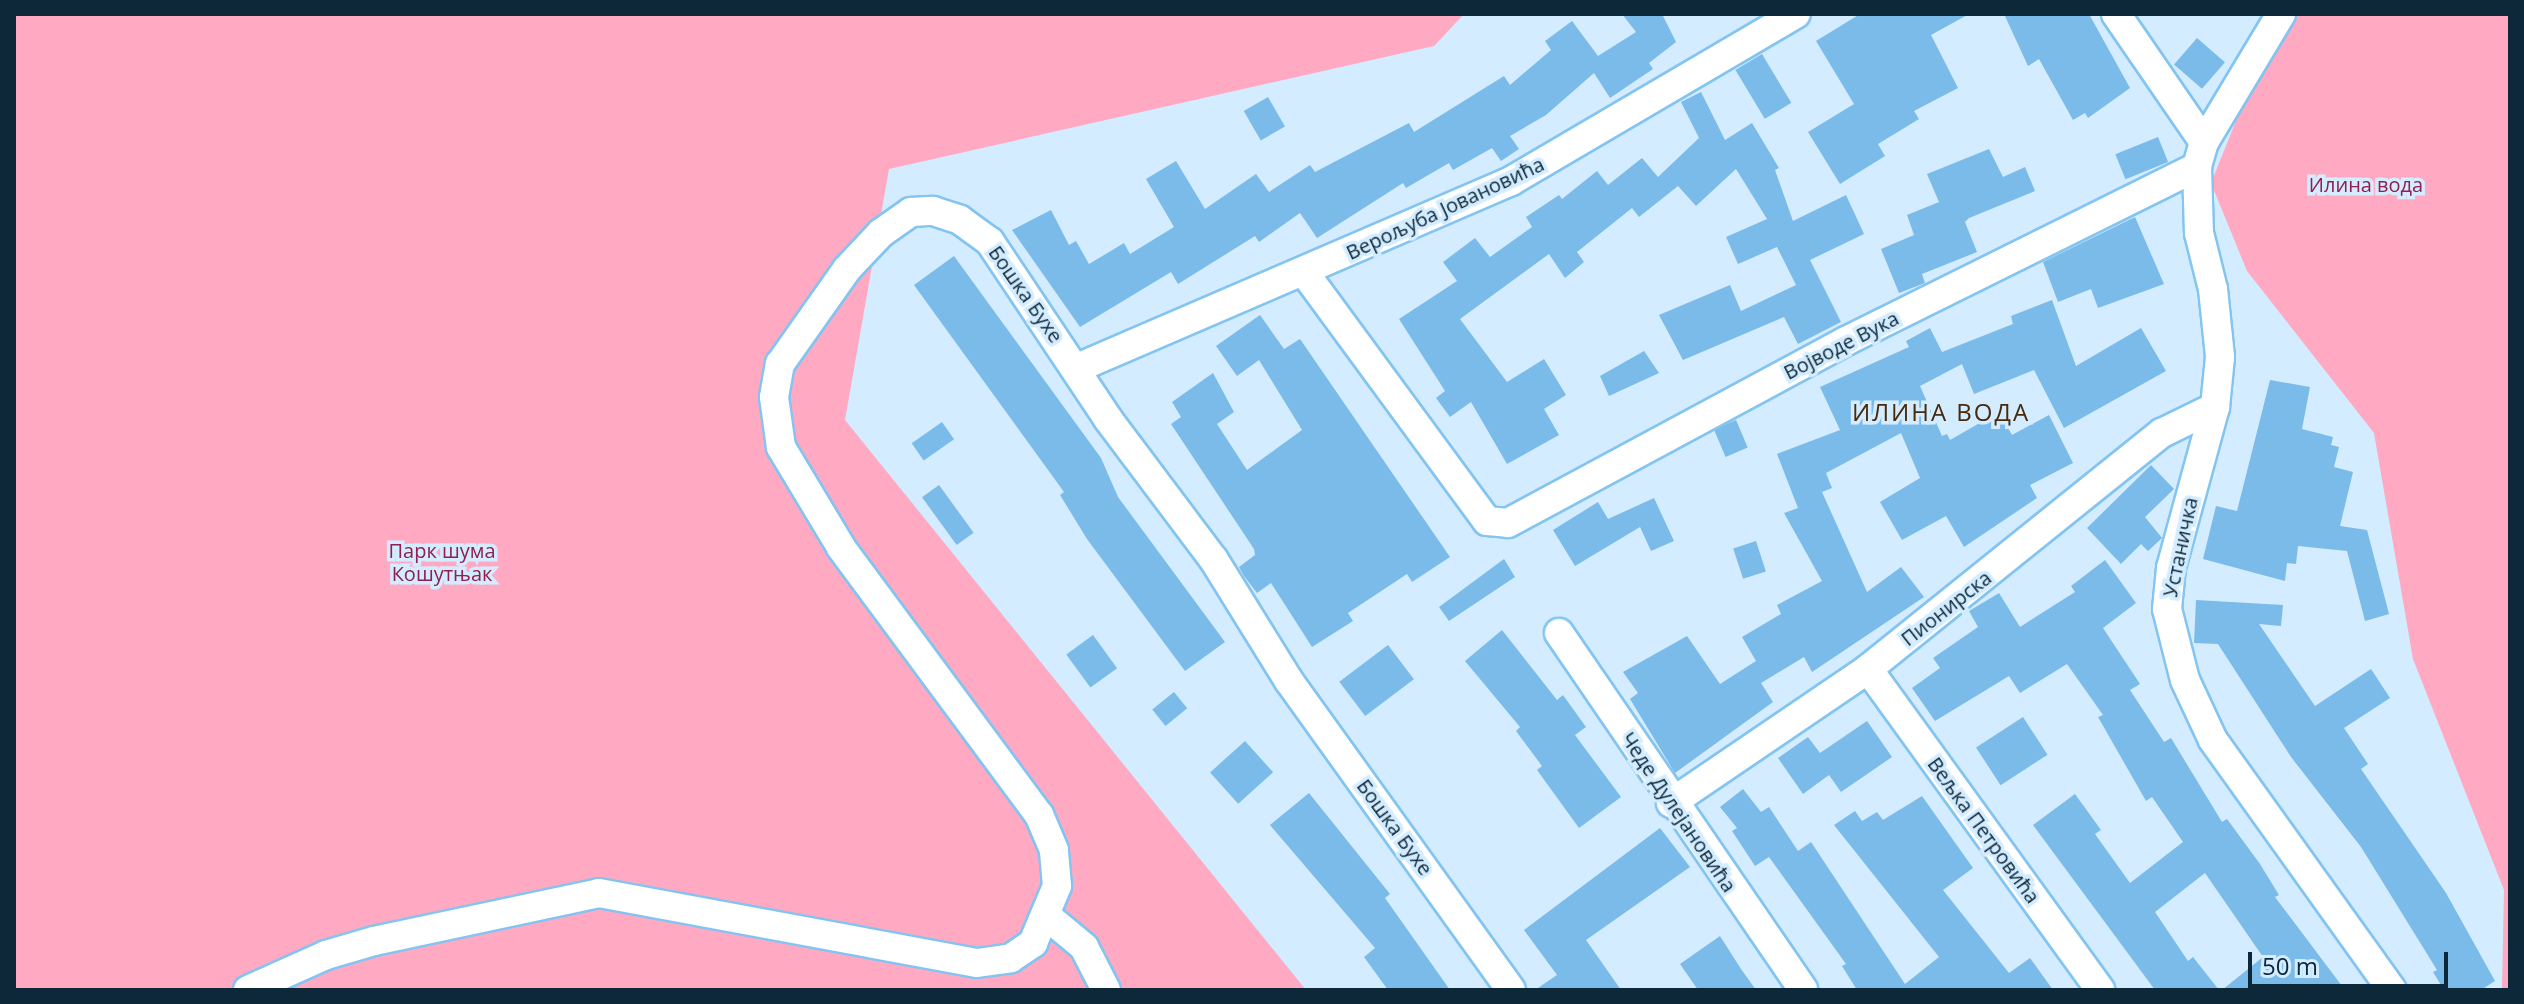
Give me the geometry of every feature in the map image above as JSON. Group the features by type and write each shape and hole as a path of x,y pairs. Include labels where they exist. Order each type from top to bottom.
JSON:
{"street":[{"name":"Верољуба Јовановића","path":"1077,368 1511,181 1796,14"},
{"path":"2116,14 2201,154 2281,14"},
{"name":"Војводе Вука","path":"1304,272 1487,521 1508,523 2201,154"},
{"name":"Устаничка","path":"2201,154 2199,233 2213,289 2220,357 2215,407 2171,568 2167,609 2185,680 2213,740 2392,990"},
{"name":"Бошка Бухе","path":"1048,917 1056,874 1054,850 1039,815 841,547 781,447 774,397 780,364 847,269 881,233 911,212 933,211 960,220 990,242 1077,368 1108,419 1214,560 1289,681 1511,990"},
{"name":"Пионирска","path":"1671,803 1868,669 2162,433 2215,407"},
{"name":"Чеде Дулејановића","path":"1559,633 1671,803 1803,990"},
{"name":"Вељка Петровића","path":"1868,669 2100,990"},
{"path":"248,990 326,955 374,941 599,893 977,963 1011,958 1033,943 1048,917 1084,947 1106,990"}],"green space":[{"name":"Парк шума Кошутњак","path":"14,14 1464,14 1434,46 889,169 845,420 1306,990 14,990"},
{"name":"Илина вода","path":"2297,14 2510,14 2510,990 2502,988 2504,890 2413,659 2374,433 2247,271 2211,183 2238,116"}],"building":[{"path":"1622,14 1662,14 1676,42 1649,63 1653,69 1610,98 1594,73 1546,115 1510,136 1519,149 1501,161 1492,148 1453,170 1449,163 1406,188 1403,183 1317,238 1300,213 1259,242 1255,236 1178,284 1171,272 1080,327 1012,230 1051,210 1069,245 1076,241 1089,264 1124,243 1130,254 1174,227 1146,179 1176,161 1205,209 1256,174 1269,192 1310,165 1315,172 1409,123 1414,132 1504,76 1510,85 1551,50 1545,41 1572,21 1598,56 1636,32"},
{"path":"1860,14 1969,14 1931,35 1958,88 1914,111 1919,119 1878,144 1885,156 1840,184 1808,132 1854,104 1816,41"},
{"path":"2004,14 2089,14 2130,88 2088,118 2085,113 2073,120 2039,59 2028,66"},
{"path":"2197,38 2225,62 2202,89 2174,64"},
{"path":"1762,54 1791,103 1765,119 1735,70"},
{"path":"1701,92 1725,140 1752,123 1779,168 1775,170 1793,221 1846,195 1864,234 1810,260 1841,322 1798,344 1784,317 1683,360 1659,315 1730,285 1741,311 1796,285 1777,247 1738,264 1726,237 1767,219 1736,169 1696,206 1678,186 1639,217 1632,208 1577,252 1584,262 1565,278 1549,254 1460,319 1507,382 1544,359 1566,395 1544,409 1559,435 1507,464 1471,402 1450,417 1436,398 1445,391 1399,319 1457,281 1443,262 1475,238 1490,257 1532,227 1526,217 1559,195 1562,199 1597,171 1608,185 1642,158 1658,177 1699,138 1681,102"},
{"path":"1268,97 1285,126 1261,140 1244,111"},
{"path":"2158,137 2168,162 2125,179 2115,154"},
{"path":"1989,149 2003,177 2025,167 2035,191 1969,218 1965,222 1977,252 1922,274 1925,283 1899,293 1881,249 1914,235 1907,215 1939,202 1927,174"},
{"path":"2135,217 2164,284 2098,308 2091,289 2058,302 2043,262"},
{"path":"954,256 1101,458 1118,497 1225,642 1185,671 1087,539 1060,495 1064,492 914,285"},
{"path":"2052,300 2076,366 2141,328 2166,371 2064,428 2034,370 1974,394 1962,364 1920,386 1942,436 1947,434 1950,440 1999,412 2012,435 2049,415 2073,463 2030,485 2037,498 1964,547 1946,516 1902,540 1880,502 1920,478 1901,433 1826,473 1832,488 1822,492 1867,592 1901,567 1924,597 1812,672 1804,657 1761,683 1773,702 1675,773 1630,699 1638,693 1623,672 1687,636 1720,684 1756,661 1742,637 1781,614 1777,605 1822,581 1784,513 1798,508 1777,454 1840,430 1820,387 1909,347 1906,341 1930,328 1942,352 2013,324 2011,316"},
{"path":"1260,315 1284,349 1300,339 1450,557 1412,582 1407,574 1348,613 1353,621 1312,647 1271,583 1257,593 1244,576 1239,567 1255,555 1254,549 1171,424 1181,417 1172,402 1213,373 1234,412 1217,424 1247,470 1302,430 1259,360 1237,376 1216,346"},
{"path":"1644,351 1659,373 1609,396 1600,376"},
{"path":"2270,380 2310,387 2302,429 2333,437 2331,445 2339,447 2334,467 2353,472 2340,526 2367,530 2389,614 2365,621 2347,551 2298,546 2296,564 2287,563 2285,581 2203,559 2216,506 2237,511"},
{"path":"1736,420 1748,448 1726,457 1714,429"},
{"path":"942,422 954,439 924,460 912,443"},
{"path":"2151,465 2174,489 2145,517 2162,538 2148,551 2141,544 2121,564 2087,528"},
{"path":"939,485 974,533 957,545 922,497"},
{"path":"1654,498 1674,541 1651,551 1640,527 1575,566 1553,530 1598,502 1608,519"},
{"path":"1756,541 1766,571 1743,579 1733,548"},
{"path":"1504,559 1515,577 1449,621 1439,607"},
{"path":"2105,560 2136,603 2103,628 2140,684 2130,690 2164,742 2171,738 2222,822 2227,819 2260,864 2279,895 2275,897 2345,990 2222,990 2263,957 2205,873 2155,912 2188,961 2193,957 2219,990 2155,990 2033,825 2075,794 2101,830 2095,834 2130,883 2183,842 2152,797 2146,801 2098,717 2103,715 2067,664 2020,693 2009,676 1935,721 1912,688 1940,668 1933,658 1978,627 1969,611 1999,593 2020,627 2075,592 2071,586"},
{"path":"2196,600 2283,605 2281,626 2259,624 2315,706 2371,669 2390,698 2344,728 2368,764 2361,769 2446,893 2495,981 2481,990 2444,990 2433,972 2437,970 2361,847 2291,757 2218,644 2194,643"},
{"path":"1502,630 1557,700 1563,695 1586,727 1575,735 1621,797 1579,828 1537,770 1542,766 1516,731 1520,727 1465,661"},
{"path":"1093,635 1117,668 1090,688 1066,654"},
{"path":"1388,645 1414,679 1365,716 1339,682"},
{"path":"1174,692 1187,708 1165,726 1152,710"},
{"path":"2023,717 2048,755 2001,785 1976,747"},
{"path":"1867,721 1892,757 1841,792 1829,775 1803,794 1778,758 1808,737 1820,753"},
{"path":"1245,741 1273,772 1238,804 1210,772"},
{"path":"1743,789 1761,812 1769,807 1798,851 1811,842 1905,984 1939,957 1834,825 1855,811 1862,821 1877,812 1883,820 1922,796 1973,868 1943,890 2009,973 2030,958 2053,990 1857,990 1842,966 1846,964 1769,857 1755,866 1732,831 1737,828 1720,807"},
{"path":"1309,793 1390,894 1385,898 1450,990 1388,990 1364,957 1375,948 1270,825"},
{"path":"1660,828 1690,867 1586,940 1621,990 1535,990 1557,975 1524,930"},
{"path":"1720,936 1756,990 1698,990 1680,964"}],"district":[{"name":"ИЛИНА ВОДА","path":"1941,412"}]}
